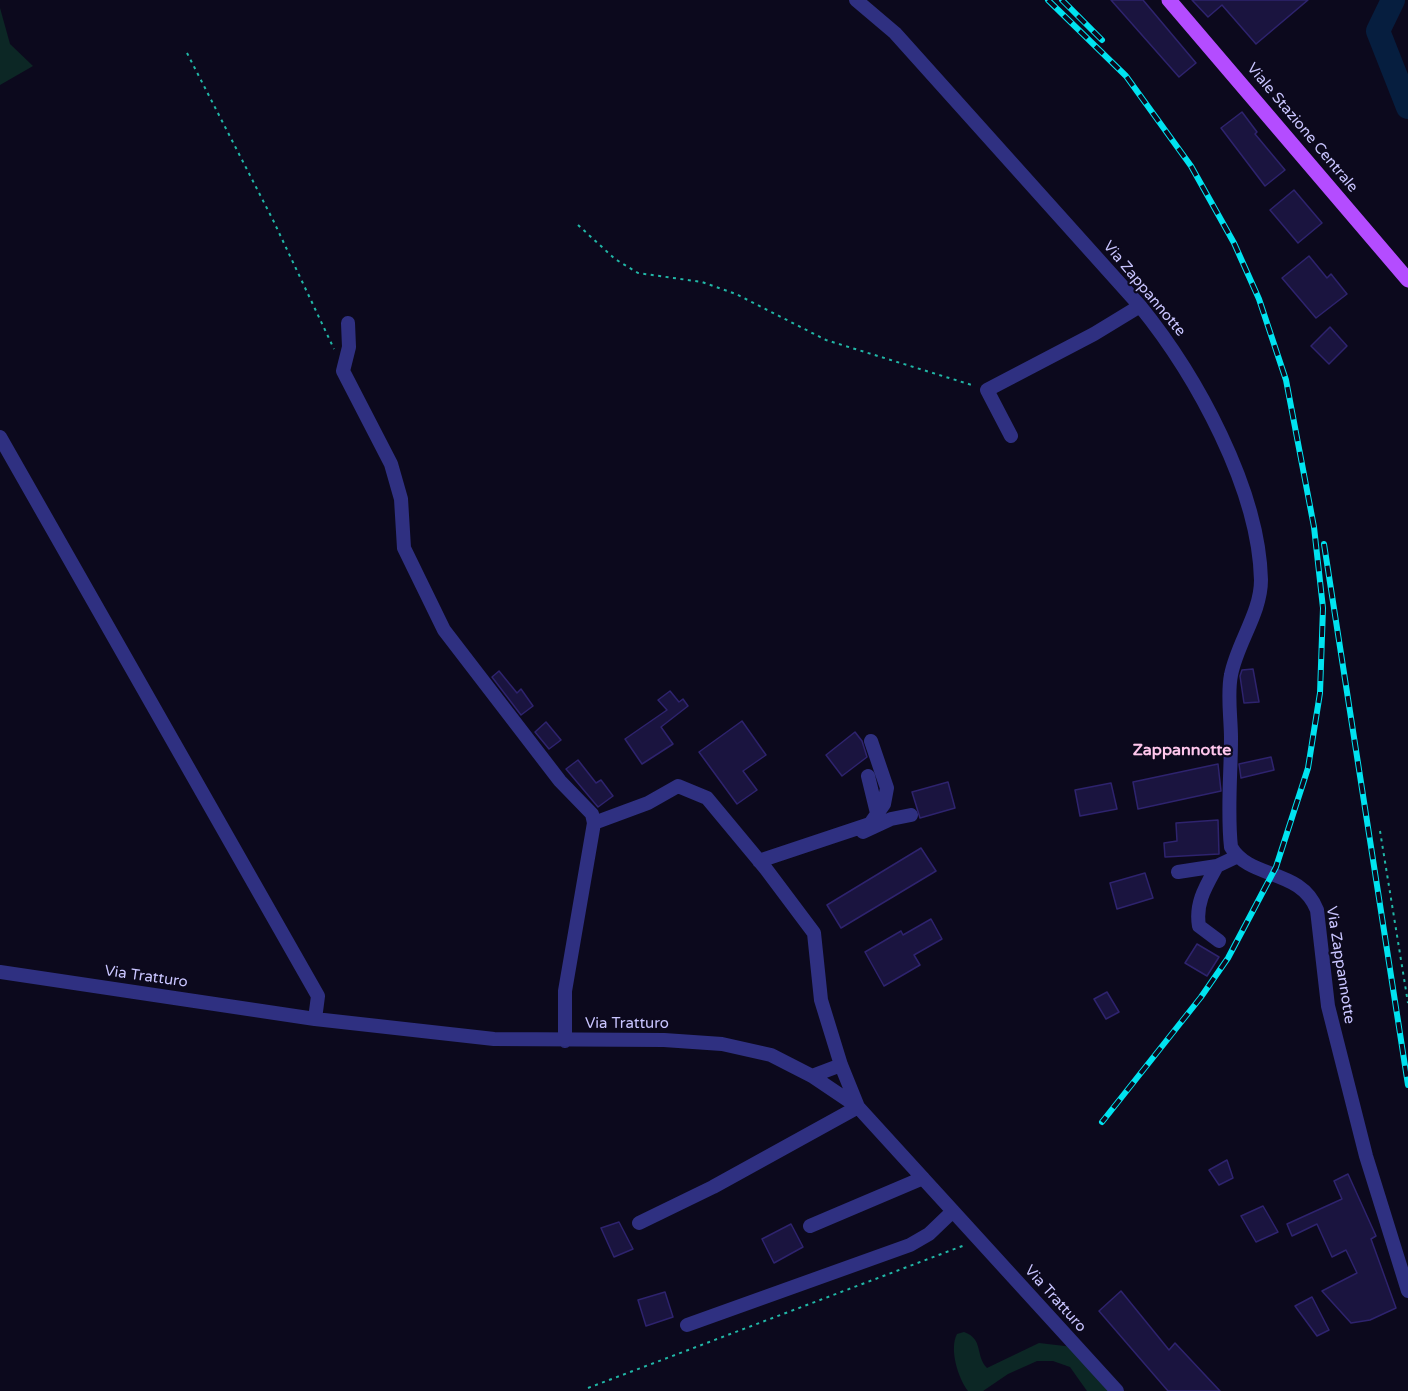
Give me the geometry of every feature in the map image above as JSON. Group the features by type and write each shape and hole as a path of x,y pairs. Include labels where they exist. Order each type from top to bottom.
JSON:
{"main road":[{"name":"Viale Stazione Centrale","path":"1169,0 1408,280"}],"street":[{"name":"Via Zappannotte","path":"856,0 895,33 1140,306 1170,344 1208,408 1243,490 1256,543 1261,582 1252,617 1230,675 1231,847 1241,859 1307,891 1317,910 1328,1006 1366,1156 1408,1291"},
{"path":"1011,436 987,390 1094,334 1140,306"},
{"path":"348,323 349,347 343,371 391,464 401,499 404,548 444,630 560,782 592,814 594,822 565,991 565,1041"},
{"path":"0,437 318,996 315,1019"},
{"path":"763,865 870,824 884,804 887,788 871,741"},
{"path":"868,776 877,813"},
{"path":"594,822 648,803 678,786 707,798 763,865 814,933 821,1000 841,1065 858,1107 713,1187 639,1223"},
{"path":"763,865 878,827 891,819 911,815"},
{"path":"1178,872 1217,867 1241,859"},
{"path":"1217,867 1202,892 1197,914 1199,926 1220,941"},
{"name":"Via Tratturo","path":"0,972 315,1019 494,1039 664,1040 722,1044 771,1055 812,1076 858,1107 1117,1391"},
{"path":"812,1076 841,1065"},
{"path":"810,1226 923,1178"},
{"path":"687,1326 910,1245 929,1234 953,1211"}],"path":[{"path":"187,53 273,220 334,350"},
{"path":"578,225 615,259 638,273 702,282 736,294 826,340 949,376 987,390"},
{"path":"1380,831 1408,1003"},
{"path":"588,1388 940,1256 978,1239"}],"green space":[{"path":"0,8 10,44 33,66 0,85"},
{"path":"964,1332 977,1343 983,1363 987,1368 1039,1343 1073,1347 1112,1391 1087,1391 1070,1367 1053,1361 1037,1361 1008,1374 983,1391 968,1391 961,1379 954,1355 957,1334"}],"building":[{"path":"1111,0 1143,0 1196,63 1179,77"},
{"path":"1192,0 1308,0 1256,44 1222,5 1208,17"},
{"path":"1242,112 1257,132 1255,134 1285,170 1265,186 1221,128"},
{"path":"1294,190 1322,223 1298,243 1270,210"},
{"path":"1309,256 1327,278 1331,274 1347,294 1316,318 1282,278"},
{"path":"1330,327 1347,346 1329,364 1311,346"},
{"path":"1253,669 1259,702 1244,703 1240,676 1242,670"},
{"path":"499,671 517,693 521,689 533,706 521,715 492,677"},
{"path":"670,691 679,702 683,699 688,706 661,727 673,744 642,764 625,739 667,710 658,700"},
{"path":"742,721 766,755 743,771 757,790 737,804 699,752"},
{"path":"546,722 561,740 549,749 535,732"},
{"path":"855,732 862,741 867,757 842,776 826,755"},
{"path":"1271,757 1274,770 1241,778 1239,764"},
{"path":"578,760 596,783 601,780 613,796 598,807 566,769"},
{"path":"1218,764 1221,791 1138,809 1133,782"},
{"path":"948,782 955,808 920,818 912,792"},
{"path":"1111,783 1117,809 1080,816 1075,790"},
{"path":"1218,820 1219,854 1165,857 1164,843 1177,841 1176,823"},
{"path":"921,848 936,871 841,928 827,905"},
{"path":"1145,873 1153,898 1117,909 1110,883"},
{"path":"931,919 942,939 914,955 920,965 884,986 865,952 901,931 903,935"},
{"path":"1197,944 1219,957 1207,976 1185,963"},
{"path":"1107,992 1119,1012 1106,1019 1094,999"},
{"path":"1227,1160 1233,1178 1219,1185 1209,1170"},
{"path":"1348,1174 1376,1236 1371,1239 1396,1308 1370,1320 1351,1323 1322,1291 1357,1273 1346,1250 1332,1257 1317,1224 1292,1236 1287,1224 1342,1199 1334,1181"},
{"path":"1263,1206 1278,1232 1256,1242 1241,1216"},
{"path":"619,1222 633,1249 614,1257 601,1228"},
{"path":"791,1224 803,1247 774,1263 762,1239"},
{"path":"1121,1291 1169,1350 1175,1343 1220,1391 1168,1391 1099,1311"},
{"path":"665,1292 673,1317 646,1326 638,1300"},
{"path":"1312,1297 1329,1330 1317,1336 1295,1306"}],"waterway":[{"path":"1393,0 1378,31 1408,107"}],"railway":[{"path":"1048,0 1126,76 1191,166 1234,243 1259,299 1286,380 1314,527 1323,608 1320,693 1308,768 1276,867 1228,958 1201,997 1102,1122"},
{"path":"1062,0 1102,40"},
{"path":"1324,544 1408,1085"}],"district":[{"name":"Zappannotte","path":"1182,751"}]}
